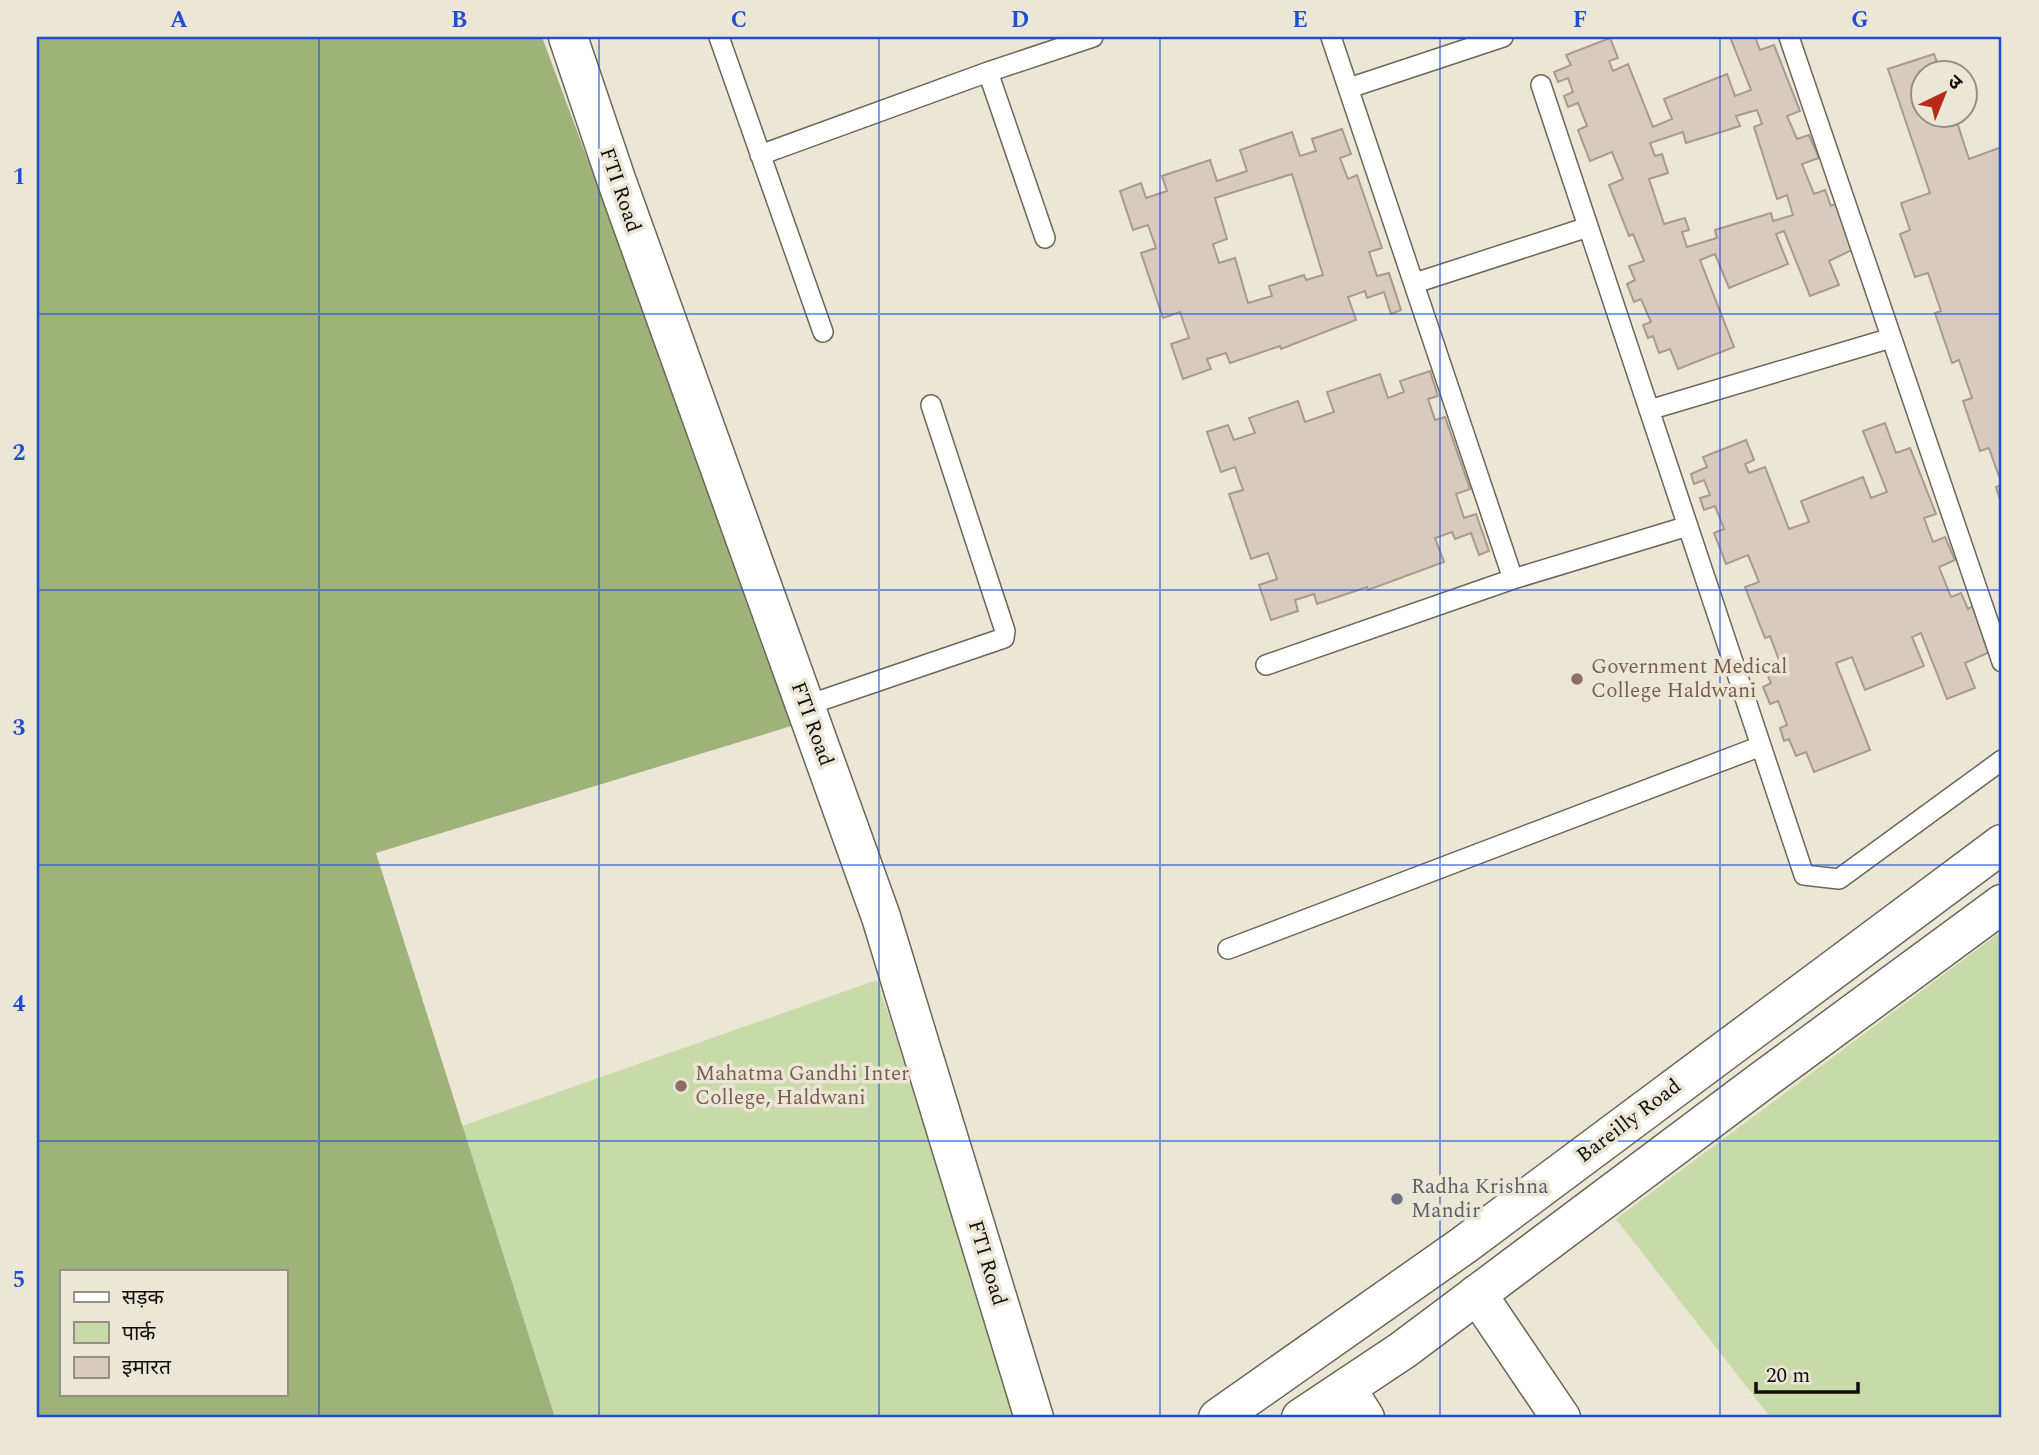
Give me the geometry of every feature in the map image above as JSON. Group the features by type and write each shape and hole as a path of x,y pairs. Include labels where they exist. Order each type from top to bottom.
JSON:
{"main road":[{"name":"FTI Road","path":"568,37 620,192 881,916 1034,1418"},
{"name":"Bareilly Road","path":"1218,1418 1475,1237 2002,844"},
{"path":"1301,1418 1356,1403 1403,1350 2002,904"},
{"path":"1477,1294 1562,1418"}],"lane":[{"path":"719,37 822,332"},
{"path":"760,155 1093,37"},
{"path":"1331,37 1513,579"},
{"path":"1349,88 1503,37"},
{"path":"1788,37 2002,663"},
{"path":"988,72 1045,238"},
{"path":"1541,85 1804,875 1839,879 2002,760"},
{"path":"1415,283 1588,227"},
{"path":"1649,410 1891,338"},
{"path":"805,706 1004,638 1005,631 931,405"},
{"path":"1266,665 1513,579 1688,526"},
{"path":"1228,949 1761,746"}],"green space":[{"path":"37,37 542,37 798,724 376,853 555,1418 37,1418"},
{"path":"2002,931 2002,1418 1771,1418 1616,1219"},
{"path":"877,980 1022,1418 555,1418 462,1126"}],"building":[{"path":"1730,37 1755,37 1760,50 1774,45 1800,111 1787,116 1797,139 1809,135 1819,158 1802,164 1814,194 1825,190 1831,206 1841,200 1856,248 1829,261 1839,285 1810,296 1784,231 1776,234 1788,264 1729,288 1715,254 1700,260 1734,347 1678,369 1670,349 1659,353 1653,336 1648,338 1643,325 1651,322 1641,299 1634,302 1627,284 1635,280 1629,266 1644,261 1633,234 1629,236 1609,185 1623,179 1612,152 1590,161 1578,130 1587,126 1578,103 1568,107 1564,96 1573,92 1568,78 1558,82 1554,72 1571,65 1566,55 1610,38 1618,58 1609,61 1613,71 1628,64 1653,127 1672,119 1664,99 1727,74 1735,96 1751,90","holes":["1757,110 1762,124 1754,127 1777,199 1787,195 1793,215 1773,221 1771,213 1715,230 1717,238 1687,247 1682,232 1689,230 1685,218 1664,224 1649,179 1668,173 1662,154 1655,156 1650,143 1683,132 1686,143 1740,126 1736,116"]},
{"path":"1934,54 1936,60 1916,60"},
{"path":"1910,62 1910,130 1960,130 1969,159 2002,147 2002,485 1989,448 1980,451 1963,401 1972,398 1959,360 1952,363 1935,313 1941,311 1928,273 1915,277 1900,234 1910,230 1901,203 1930,193 1888,69"},
{"path":"1342,129 1351,154 1340,158 1348,179 1357,175 1382,248 1369,252 1377,276 1389,273 1401,310 1391,314 1384,292 1367,298 1365,291 1348,297 1356,320 1281,349 1280,346 1230,363 1226,353 1207,359 1211,369 1183,379 1171,344 1189,338 1180,312 1163,318 1141,253 1156,248 1148,225 1133,230 1120,191 1141,183 1146,198 1167,191 1162,176 1210,160 1217,181 1247,171 1240,150 1292,132 1300,156 1316,151 1312,139","holes":["1292,174 1323,275 1306,280 1304,275 1269,286 1272,296 1248,303 1235,258 1219,263 1213,244 1227,239 1215,198"]},
{"path":"1430,371 1438,396 1428,399 1435,420 1445,417 1470,489 1456,494 1464,518 1476,514 1489,551 1479,555 1471,533 1455,539 1452,532 1435,538 1444,562 1368,590 1367,587 1317,604 1314,594 1295,600 1298,611 1271,620 1259,585 1277,579 1268,553 1251,559 1229,494 1243,490 1235,467 1221,472 1207,432 1228,425 1234,440 1255,433 1249,418 1298,401 1305,422 1334,412 1327,392 1380,374 1388,398 1404,392 1400,381"},
{"path":"1885,423 1896,453 1910,448 1936,514 1924,518 1933,542 1945,537 1955,560 1939,567 1951,597 1961,593 1968,609 1977,603 1992,651 1965,663 1975,688 1947,699 1921,633 1912,637 1924,666 1865,690 1852,657 1836,663 1870,750 1814,772 1806,752 1796,756 1789,739 1784,741 1780,728 1787,725 1778,701 1770,704 1763,687 1771,683 1765,669 1780,663 1770,636 1765,638 1745,587 1759,582 1748,555 1726,564 1714,533 1724,529 1715,506 1704,510 1700,498 1710,495 1704,480 1694,484 1691,474 1707,467 1703,457 1746,440 1754,460 1745,464 1749,473 1765,467 1789,529 1809,522 1801,501 1863,477 1871,498 1887,492 1863,431"},
{"path":"2002,485 2002,506 1996,487"}],"place":[{"name":"Government Medical College Haldwani","path":"1577,679"},
{"name":"Mahatma Gandhi Inter College, Haldwani","path":"681,1086"},
{"name":"Radha Krishna Mandir","path":"1397,1199"}]}
